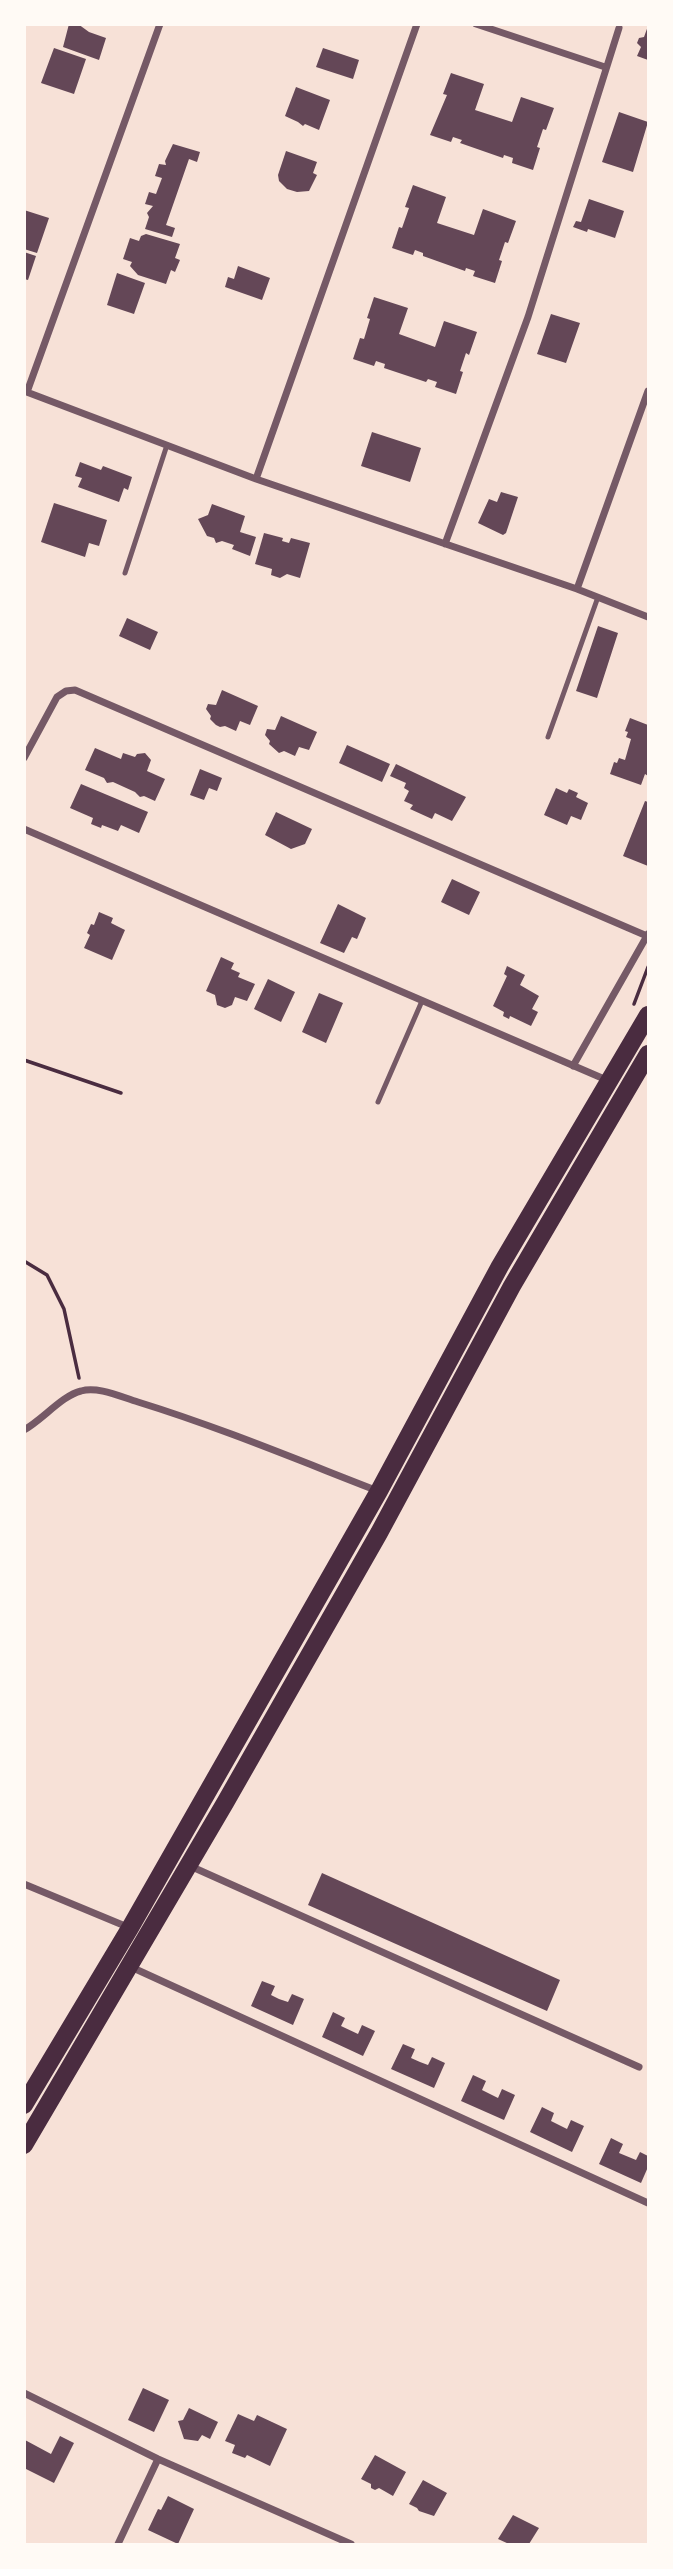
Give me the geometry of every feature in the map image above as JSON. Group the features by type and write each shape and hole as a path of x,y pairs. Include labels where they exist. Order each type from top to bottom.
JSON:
{"main road":[{"path":"24,2105 130,1928 379,1491 500,1266 649,1015"},
{"path":"24,2145 189,1866 379,1533 512,1286 649,1054"}],"street":[{"path":"160,24 26,392 256,479 577,589 649,617"},
{"path":"256,479 417,24"},
{"path":"476,24 605,67"},
{"path":"445,544 528,317 619,27"},
{"path":"577,589 649,391"},
{"path":"24,758 57,697 66,691 75,690 648,935 573,1066"},
{"path":"24,828 609,1081"},
{"path":"24,1430 40,1421 66,1398 82,1390 103,1392 197,1420 379,1491"},
{"path":"189,1866 639,2067"},
{"path":"24,1884 130,1928"},
{"path":"131,1967 649,2203"},
{"path":"24,2393 158,2459 351,2544"},
{"path":"118,2544 158,2459"}],"lane":[{"path":"125,573 167,445"},
{"path":"548,737 598,597"},
{"path":"378,1102 422,1001"}],"path":[{"path":"24,1059 121,1093"},
{"path":"24,1261 47,1275 64,1308 82,1390"}],"building":[{"path":"69,24 78,24 89,32 106,38 99,60 63,47"},
{"path":"648,26 648,60 637,56 641,47 637,43 639,38 644,37"},
{"path":"54,48 86,59 74,94 41,83"},
{"path":"323,48 359,60 353,79 316,67"},
{"path":"451,73 484,84 475,110 512,122 521,97 554,108 546,130 543,129 533,170 512,163 513,158 504,155 503,158 460,143 462,140 453,137 451,142 430,135 447,95 443,94"},
{"path":"296,87 330,100 319,130 305,124 303,126 285,116"},
{"path":"619,112 648,122 633,172 602,162"},
{"path":"173,144 200,152 197,162 189,159 166,225 175,228 172,237 145,229 149,217 147,213 153,206 145,204 149,192 156,194 162,178 155,176 159,164 166,165 165,161"},
{"path":"286,151 317,162 313,173 317,175 309,191 287,189 279,181 278,175"},
{"path":"413,185 446,197 437,223 474,235 483,209 516,221 508,243 505,242 495,283 473,276 475,271 466,268 465,271 423,256 423,253 415,250 413,255 392,248 409,208 405,207"},
{"path":"589,199 624,211 615,238 573,227 576,221 581,222"},
{"path":"24,210 49,218 37,253 24,249"},
{"path":"146,234 180,244 175,258 180,260 175,272 171,270 166,284 138,275 130,266 132,262 123,259 130,238 139,241 141,236"},
{"path":"24,252 36,256 28,280 24,279"},
{"path":"238,266 270,278 262,300 225,287 228,277 234,279"},
{"path":"117,273 145,283 134,314 107,305"},
{"path":"374,297 408,308 399,334 435,347 444,321 477,332 469,355 466,353 456,394 435,387 437,382 428,379 426,382 384,368 385,364 376,361 374,366 353,359 360,338 364,339"},
{"path":"551,314 580,323 566,363 537,354"},
{"path":"372,432 421,448 410,482 361,466"},
{"path":"80,462 101,470 103,466 132,477 128,490 124,488 119,502 78,487 82,478 75,476"},
{"path":"501,492 518,497 503,535 478,523 489,499 497,502"},
{"path":"54,503 107,520 99,546 89,543 85,557 41,542"},
{"path":"212,504 245,516 240,532 256,537 250,556 232,549 234,545 222,541 216,543 214,538 207,536 198,519 208,515"},
{"path":"264,533 283,538 282,541 289,543 291,538 310,543 300,578 287,574 280,578 271,575 272,569 255,564"},
{"path":"127,618 158,632 150,650 119,636"},
{"path":"598,626 618,633 597,698 576,691"},
{"path":"222,690 258,706 250,725 240,721 236,731 225,726 220,727 210,719 206,709 208,704 216,705"},
{"path":"281,716 317,732 309,750 299,747 295,756 284,751 279,753 269,744 270,741 265,735 267,729 275,730"},
{"path":"630,718 648,725 648,776 645,774 641,785 610,774 614,762 617,763 619,758 625,760 631,739 626,737 628,732 625,731"},
{"path":"347,745 390,764 382,782 339,763"},
{"path":"95,748 121,759 123,753 135,757 145,753 151,760 147,771 165,779 155,801 140,797 113,782 107,783 104,778 85,770"},
{"path":"396,764 466,797 452,821 435,813 432,819 410,809 413,805 404,801 409,791 404,788 406,783 390,776"},
{"path":"200,769 222,778 217,791 209,788 204,800 190,795"},
{"path":"81,784 148,812 139,833 121,825 118,831 102,825 101,828 91,824 93,818 70,808"},
{"path":"556,788 567,793 569,789 578,793 576,797 588,803 581,820 571,816 567,825 544,815"},
{"path":"645,801 648,802 648,866 623,856"},
{"path":"276,812 312,829 305,844 291,849 265,835"},
{"path":"452,879 480,892 469,915 441,902"},
{"path":"338,904 366,918 357,939 352,937 344,953 320,943"},
{"path":"99,912 113,918 111,923 125,930 112,960 84,948 90,935 87,933 91,924 94,925"},
{"path":"221,957 234,963 231,969 240,973 238,977 255,984 247,1001 235,997 232,1005 225,1008 217,1005 215,995 206,991"},
{"path":"507,966 525,975 520,985 539,996 532,1009 538,1012 531,1026 510,1016 509,1019 503,1016 504,1012 493,1006 507,976 504,974"},
{"path":"268,979 295,992 281,1022 254,1009"},
{"path":"319,993 343,1003 326,1043 302,1032"},
{"path":"322,1873 560,1980 547,2011 308,1905"},
{"path":"262,1981 275,1986 271,1995 279,1999 288,2002 292,1994 304,1999 293,2025 251,2006"},
{"path":"333,2012 345,2018 341,2026 358,2034 362,2025 375,2031 363,2056 322,2037"},
{"path":"403,2044 415,2049 411,2058 428,2065 432,2057 445,2063 434,2088 391,2069"},
{"path":"473,2075 486,2081 482,2090 498,2098 502,2089 515,2095 504,2120 461,2101"},
{"path":"542,2107 554,2113 551,2121 567,2129 571,2120 584,2126 572,2152 530,2132"},
{"path":"611,2138 623,2144 619,2153 636,2160 640,2152 648,2156 648,2167 641,2183 599,2164"},
{"path":"143,2388 169,2400 154,2432 128,2420"},
{"path":"189,2408 218,2422 210,2439 202,2435 198,2441 184,2439 178,2421 183,2420"},
{"path":"238,2414 254,2421 257,2415 287,2429 270,2466 247,2455 245,2458 232,2453 235,2445 225,2441"},
{"path":"60,2436 74,2443 54,2483 24,2468 25,2440 51,2454"},
{"path":"375,2455 406,2472 393,2496 379,2488 371,2488 371,2484 361,2479"},
{"path":"423,2480 447,2493 434,2516 409,2504"},
{"path":"168,2496 194,2509 178,2544 148,2530"},
{"path":"513,2515 539,2528 529,2544 509,2544 498,2539"}]}
